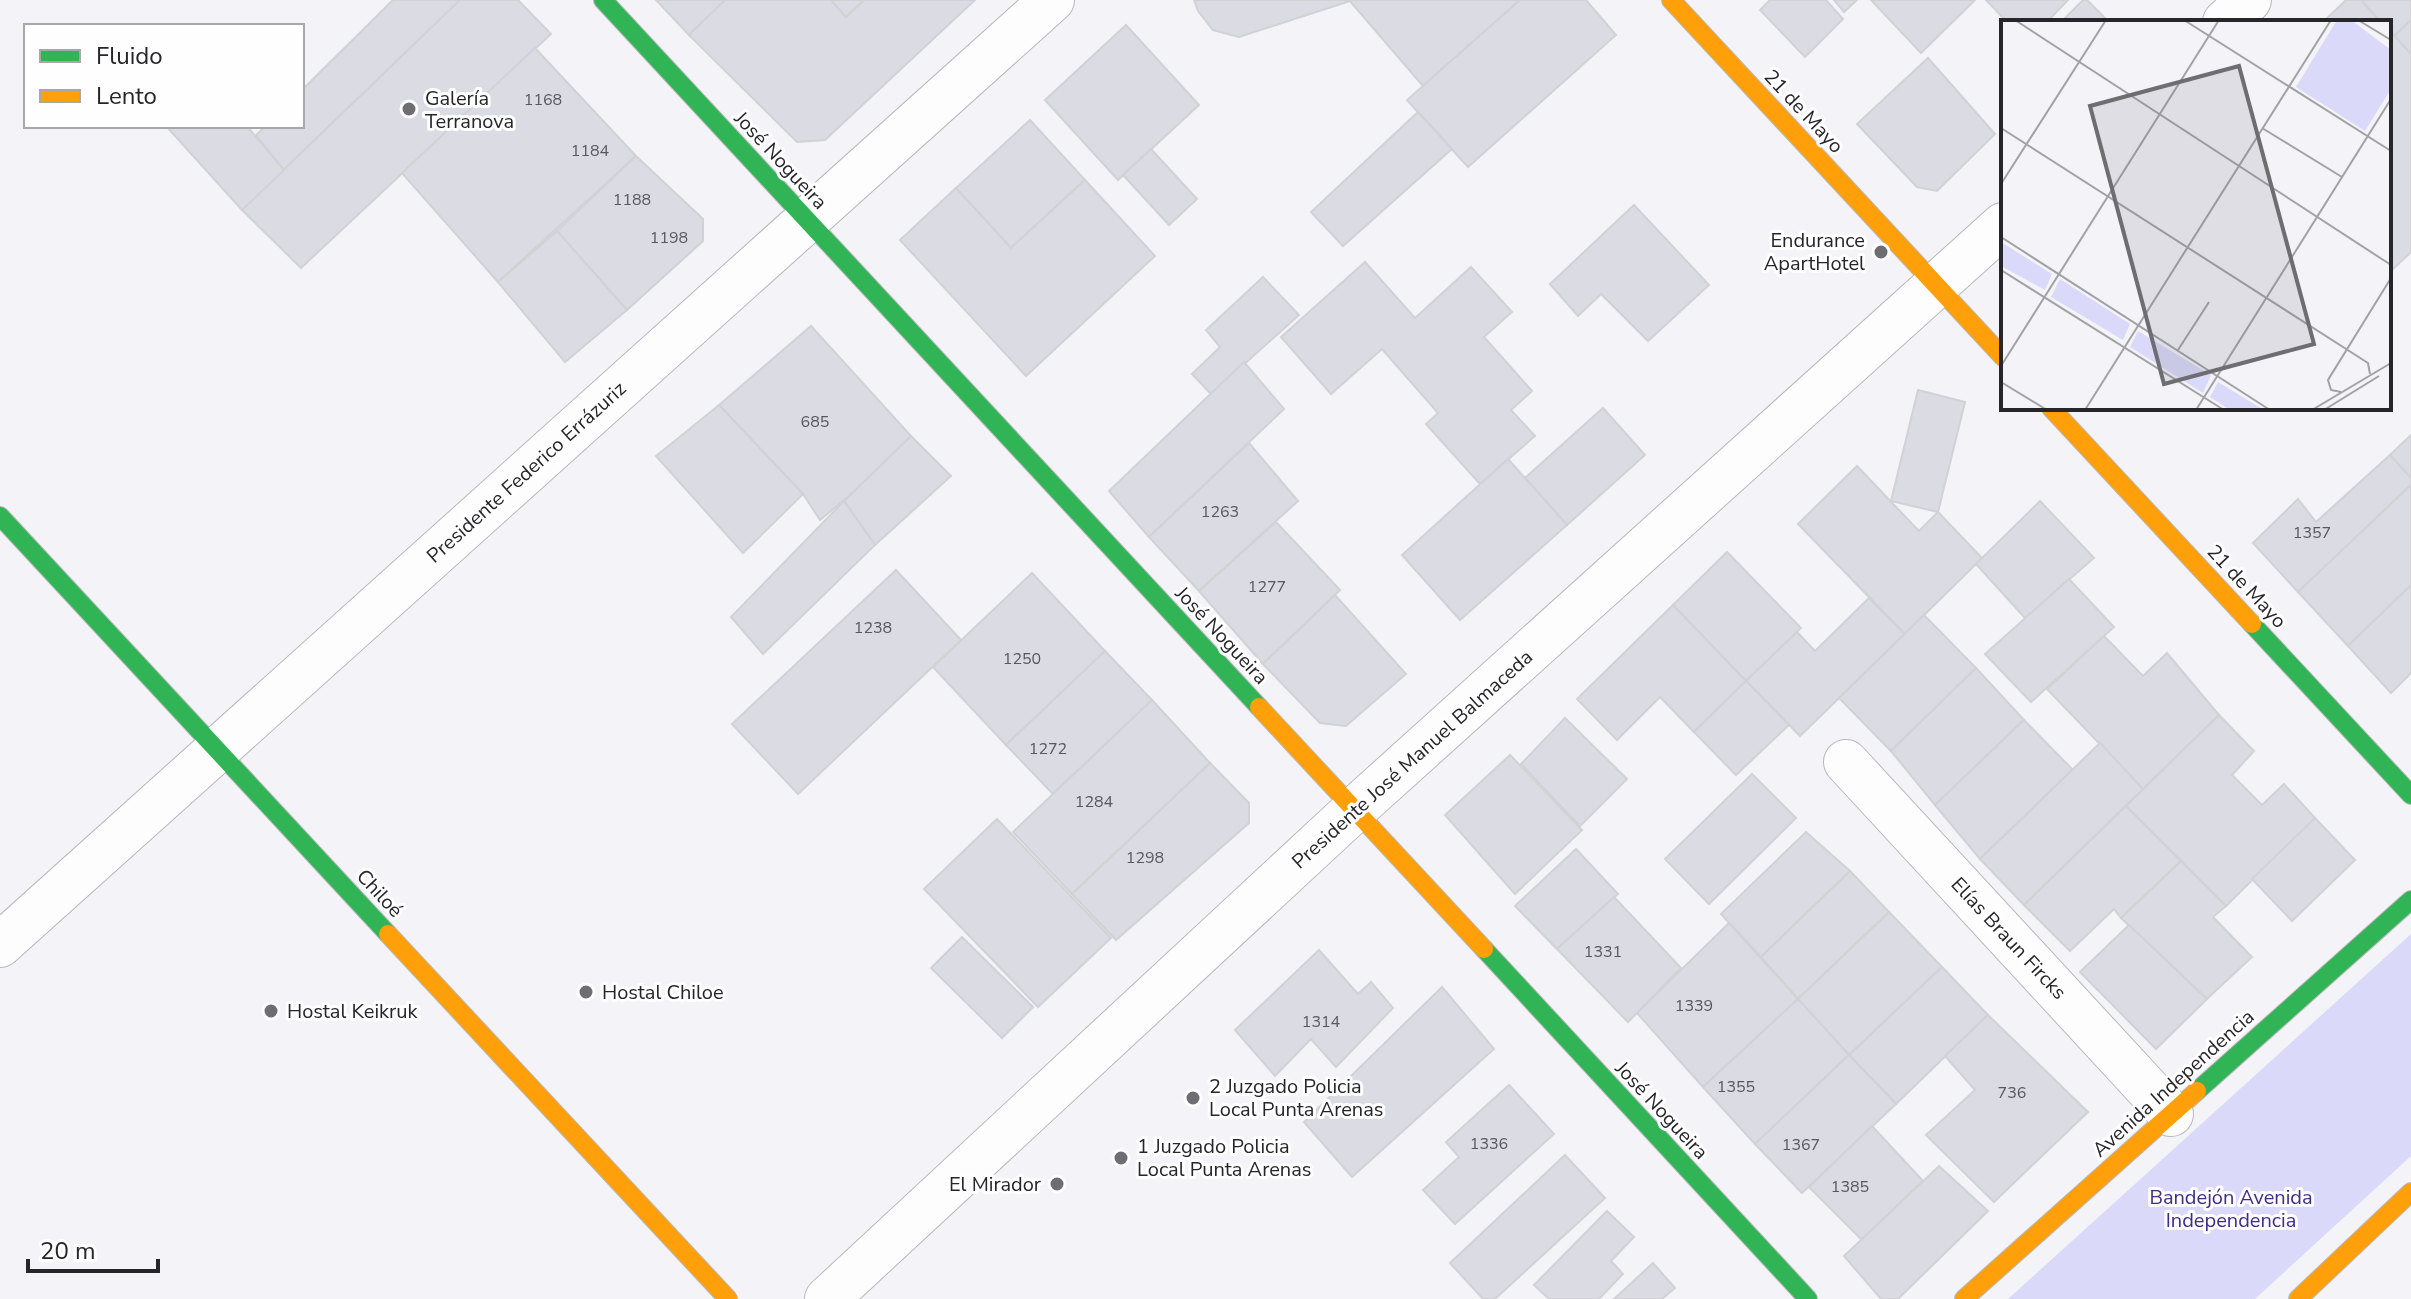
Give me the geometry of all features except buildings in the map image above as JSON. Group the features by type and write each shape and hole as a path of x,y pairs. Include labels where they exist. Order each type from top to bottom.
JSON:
{"main road":[{"name":"José Nogueira","path":"603,0 1808,1299"},
{"name":"21 de Mayo","path":"1671,0 2001,355"},
{"name":"21 de Mayo","path":"2053,410 2411,795"},
{"name":"Chiloé","path":"0,516 728,1299"},
{"name":"Avenida Independencia","path":"1964,1299 2411,900"},
{"path":"2298,1299 2411,1192"}],"street":[{"name":"Presidente Federico Errázuriz","path":"0,945 1052,0"},
{"path":"2227,20 2249,0"},
{"name":"Presidente José Manuel Balmaceda","path":"827,1299 1354,810 2001,227"},
{"name":"Elías Braun Fircks","path":"1846,762 2171,1114"}],"green space":[{"name":"Bandejón Avenida Independencia","path":"2411,934 2411,1156 2255,1299 2008,1299"}],"traffic: fast":[{"path":"603,0 1259,707"},
{"path":"0,516 388,934"},
{"path":"2252,624 2411,795"},
{"path":"2197,1091 2411,900"},
{"path":"1484,949 1808,1299"}],"traffic: slow":[{"path":"1671,0 2001,355"},
{"path":"2053,410 2252,624"},
{"path":"1259,707 1484,949"},
{"path":"388,934 728,1299"},
{"path":"1964,1299 2197,1091"},
{"path":"2298,1299 2411,1192"}],"place":[{"name":"Galería Terranova","path":"409,109"},
{"name":"Endurance ApartHotel","path":"1881,252"},
{"name":"Hostal Chiloe","path":"586,992"},
{"name":"Hostal Keikruk","path":"271,1011"},
{"name":"2 Juzgado Policia Local Punta Arenas","path":"1193,1098"},
{"name":"1 Juzgado Policia Local Punta Arenas","path":"1121,1158"},
{"name":"El Mirador","path":"1057,1184"}]}
